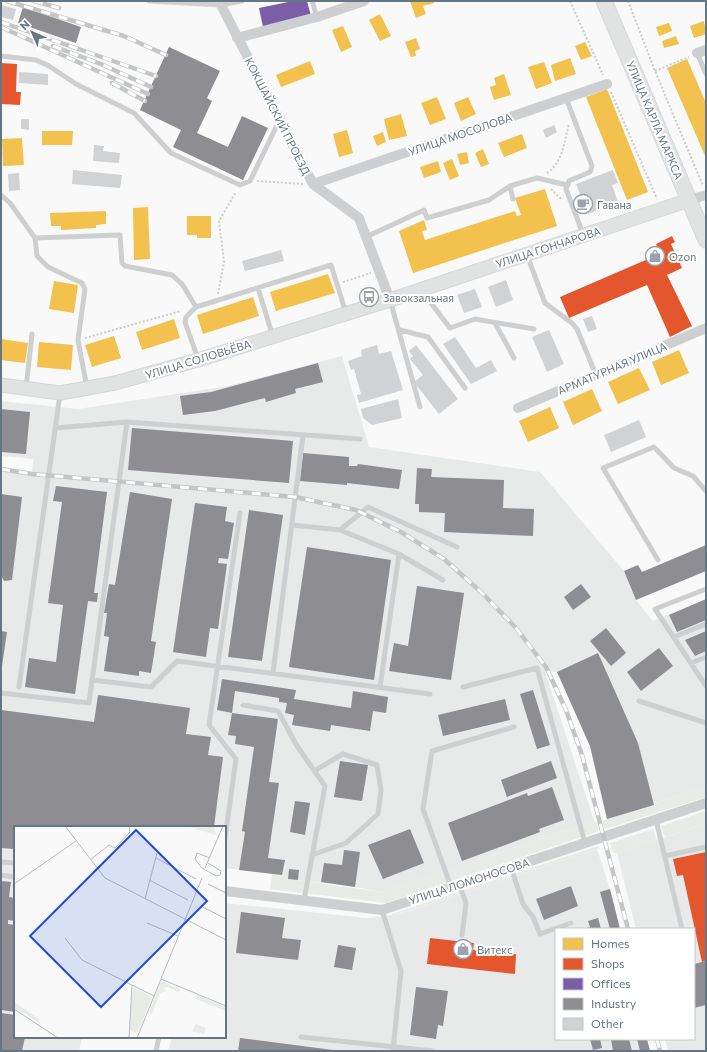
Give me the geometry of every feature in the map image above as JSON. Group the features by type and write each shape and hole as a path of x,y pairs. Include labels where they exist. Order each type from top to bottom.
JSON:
{"main road":[{"name":"УЛИЦА КАРЛА МАРКСА","path":"604,1 706,240"}],"street":[{"path":"237,38 317,17 364,1"},
{"name":"КОКШАЙСКИЙ ПРОЕЗД","path":"221,5 313,184 359,218 390,300"},
{"name":"УЛИЦА МОСОЛОВА","path":"313,184 607,84"},
{"name":"УЛИЦА ГОНЧАРОВА","path":"390,300 689,200 704,190"},
{"name":"УЛИЦА СОЛОВЬЁВА","path":"1,385 60,393 87,389 198,360 390,300"},
{"name":"АРМАТУРНАЯ УЛИЦА","path":"518,408 706,328"},
{"name":"УЛИЦА ЛОМОНОСОВА","path":"226,891 382,910 706,803"}],"lane":[{"path":"149,1 221,5 242,1"},
{"path":"312,1 317,17"},
{"path":"702,52 706,74"},
{"path":"1,56 36,60 76,84 134,114 171,153 240,185 250,181 280,119"},
{"path":"566,98 592,166 590,172 569,181 566,189 583,235"},
{"path":"366,237 424,210 427,218 489,200 510,186 540,179 567,185"},
{"path":"510,186 513,199"},
{"path":"1,195 10,203 35,238 37,256 48,267 82,283 86,289 78,340 87,389"},
{"path":"35,238 120,235 122,262 125,266 172,275 182,284 196,307"},
{"path":"526,254 545,303 572,323 577,329 596,375"},
{"path":"198,360 185,322 189,312 196,307 331,265 346,314"},
{"path":"258,288 273,336"},
{"path":"420,290 450,328 475,320 534,329"},
{"path":"390,300 400,330 420,407"},
{"path":"495,323 514,358"},
{"path":"400,330 428,337 464,388"},
{"path":"26,388 32,334"},
{"path":"19,687 60,393"},
{"path":"55,428 127,422 360,439"},
{"path":"1,693 89,703 127,422"},
{"path":"273,673 303,435"},
{"path":"658,560 603,468 654,447 674,468 694,476 706,491"},
{"path":"340,530 368,507 457,547"},
{"path":"226,831 236,760 209,724 240,513"},
{"path":"292,526 340,530 399,554 443,580"},
{"path":"380,687 399,554"},
{"path":"706,589 655,609 706,686"},
{"path":"674,637 706,624"},
{"path":"691,664 706,657"},
{"path":"92,680 151,687 177,661 430,694"},
{"path":"463,687 537,668 585,843"},
{"path":"639,701 706,723"},
{"path":"243,705 278,711 297,746 324,786 304,900"},
{"path":"462,934 466,903 455,886 423,809 432,751 514,727"},
{"path":"312,855 346,843 378,814 382,790 377,765 343,754 314,771"},
{"path":"656,820 682,928"},
{"path":"665,856 706,847"},
{"path":"1,862 14,863"},
{"path":"511,867 523,904 533,917 540,934 555,929"},
{"path":"1,875 14,877"},
{"path":"382,910 401,971 393,1049"},
{"path":"557,928 571,923"},
{"path":"301,1037 393,1049 434,1051"},
{"path":"156,1051 160,1038"}],"path":[{"path":"570,1 657,199 664,196"},
{"path":"628,1 704,190"},
{"path":"655,71 702,52"},
{"path":"571,112 562,152 555,168 540,179 574,212"},
{"path":"250,181 313,184"},
{"path":"217,301 224,262 219,221 240,185"},
{"path":"338,284 379,271"},
{"path":"78,340 196,307"}],"shaded area":[{"path":"342,356 369,447 540,472 624,571 636,600 653,621 706,599 706,786 607,819 590,746 557,672 545,671 594,821 382,892 355,887 288,879 282,875 226,868 226,826 14,826 14,1038 82,1038 79,1051 1,1051 1,469 32,474 33,459 1,456 1,401 78,409 228,386"},
{"path":"706,786 706,797 605,829 602,821"},
{"path":"706,811 706,824 665,837 661,826"},
{"path":"594,821 597,822 599,831 386,903 270,889 272,874 282,875 288,879 382,892"},
{"path":"706,824 706,1051 668,1051 665,1040 695,1040 695,928 636,928 617,853"},
{"path":"653,829 657,840 613,853 610,843"},
{"path":"598,846 600,848 392,916 392,914"},
{"path":"597,849 610,889 620,928 555,928 555,1040 647,1040 650,1051 168,1051 172,1038 226,1038 226,903 367,918 396,915"}],"building: Homes":[{"path":"410,1 433,1 434,3 423,6 426,14 416,18"},
{"path":"380,14 391,36 380,41 369,20"},
{"path":"704,21 706,34 694,38 690,26"},
{"path":"669,23 672,31 659,36 656,27"},
{"path":"343,26 352,47 341,52 332,30"},
{"path":"676,36 679,44 664,48 662,41"},
{"path":"416,38 420,49 415,51 416,56 411,57 405,42"},
{"path":"585,42 592,56 581,60 575,46"},
{"path":"570,58 576,74 555,81 551,65"},
{"path":"687,59 706,103 706,158 667,68"},
{"path":"310,61 315,74 281,87 276,75"},
{"path":"544,62 552,83 536,89 528,67"},
{"path":"504,74 511,95 494,100 490,87 496,85 494,78"},
{"path":"607,89 648,192 627,200 586,97"},
{"path":"437,97 446,119 430,125 421,103"},
{"path":"468,97 476,114 461,121 454,103"},
{"path":"401,114 407,136 389,140 384,119"},
{"path":"347,130 353,153 339,157 333,134"},
{"path":"42,131 73,131 72,145 42,145"},
{"path":"383,132 386,142 377,146 373,136"},
{"path":"522,134 527,148 504,157 498,143"},
{"path":"22,138 24,165 3,166 2,139"},
{"path":"483,149 489,164 481,167 475,153"},
{"path":"467,152 469,163 460,165 457,154"},
{"path":"452,159 459,176 450,180 443,163"},
{"path":"438,161 441,172 424,178 420,167"},
{"path":"545,189 557,226 413,273 399,231 424,220 427,230 422,231 425,240 515,211 517,216 521,215 515,198"},
{"path":"148,207 150,259 134,260 133,208"},
{"path":"106,211 106,224 96,225 96,228 61,230 61,226 51,226 50,213"},
{"path":"187,216 211,216 211,238 197,238 197,235 187,235"},
{"path":"328,274 335,293 276,311 270,292"},
{"path":"54,281 78,285 74,313 49,309"},
{"path":"253,297 259,316 203,334 197,315"},
{"path":"174,319 180,338 142,350 136,332"},
{"path":"114,336 121,358 92,367 85,345"},
{"path":"1,339 28,343 25,363 1,360"},
{"path":"39,342 73,345 71,370 37,367"},
{"path":"679,350 689,373 661,385 652,362"},
{"path":"639,368 650,390 618,404 608,382"},
{"path":"592,389 602,411 573,425 563,402"},
{"path":"550,407 559,428 528,442 519,421"}],"building: Shops":[{"path":"1,63 17,64 16,92 21,92 20,105 1,104"},
{"path":"672,236 675,242 671,244 682,268 667,275 692,326 670,337 647,285 569,318 560,297 648,259 646,255 658,249 656,244"},
{"path":"706,852 706,961 702,962 683,875 677,876 673,859"},
{"path":"430,938 474,943 473,950 516,954 515,974 427,964"}],"building: Offices":[{"path":"293,1 307,1 311,16 263,27 259,8"}],"building: Industry":[{"path":"23,7 81,27 76,43 18,23"},
{"path":"169,47 220,71 207,98 212,101 197,133 228,147 242,116 268,128 243,180 173,147 181,130 140,110"},
{"path":"318,363 323,382 295,389 296,393 266,402 265,398 215,411 183,415 180,396 211,392"},
{"path":"1,409 30,412 26,454 1,452"},
{"path":"132,428 293,441 289,483 128,470"},
{"path":"303,453 349,457 349,466 357,466 358,464 402,470 399,489 347,483 347,485 300,481"},
{"path":"417,468 432,469 431,477 504,480 503,508 534,509 533,536 444,532 445,513 419,512 419,504 415,504"},
{"path":"56,486 107,492 94,593 98,593 97,602 88,601 75,694 25,687 29,658 56,662 63,605 48,603 62,502 53,501"},
{"path":"130,492 172,499 151,641 156,642 151,673 139,671 139,676 104,671 109,637 104,636 107,613 104,613 109,584 115,585"},
{"path":"1,494 22,497 12,580 4,581 1,575"},
{"path":"195,503 227,507 225,521 234,523 228,559 219,558 218,563 227,564 218,629 210,628 206,657 173,652"},
{"path":"249,510 283,515 262,661 228,657"},
{"path":"706,545 706,571 636,600 624,571 638,565 642,572"},
{"path":"307,547 391,560 374,680 289,667"},
{"path":"581,584 591,597 573,610 564,597"},
{"path":"417,586 464,593 451,680 389,671 394,643 408,646"},
{"path":"706,599 706,620 677,632 669,615"},
{"path":"606,628 626,653 611,666 590,641"},
{"path":"1,631 7,632 2,666 1,666"},
{"path":"706,631 706,651 695,656 685,640"},
{"path":"659,648 673,666 641,691 627,672"},
{"path":"598,653 638,743 654,805 607,819 590,746 557,672"},
{"path":"222,679 296,690 294,699 351,708 353,691 388,697 386,713 373,711 370,731 331,725 330,731 292,725 294,715 285,713 287,703 279,702 279,698 235,691 232,713 217,710"},
{"path":"533,690 550,745 537,749 520,694"},
{"path":"98,695 190,708 186,734 211,737 208,755 223,757 214,826 14,826 14,849 1,848 1,710 94,722"},
{"path":"505,699 510,720 443,736 438,715"},
{"path":"232,713 278,719 269,782 279,783 268,858 285,860 282,875 239,870 245,832 242,831 254,747 235,744 236,736 228,735"},
{"path":"340,761 368,765 362,801 334,797"},
{"path":"551,761 557,778 507,797 501,780"},
{"path":"552,787 564,820 539,829 540,832 462,861 448,823 527,793 528,796"},
{"path":"295,801 310,803 305,835 290,832"},
{"path":"410,829 424,863 383,879 368,845"},
{"path":"344,850 360,852 355,887 321,882 324,863 342,865"},
{"path":"289,869 299,870 298,880 288,879"},
{"path":"1,881 11,882 9,897 14,898 14,921 8,920 8,924 14,925 14,1012 1,1010"},
{"path":"571,886 578,906 544,920 536,899"},
{"path":"610,889 620,928 610,928 600,892"},
{"path":"241,912 285,918 282,938 301,940 298,960 236,953"},
{"path":"598,918 601,928 587,928 590,927 588,921"},
{"path":"338,945 356,948 352,970 334,967"},
{"path":"706,961 706,1005 695,1008 695,964"},
{"path":"416,987 448,991 443,1026 438,1025 436,1039 410,1035"},
{"path":"1,1013 14,1015 14,1038 25,1038 22,1051 1,1051"},
{"path":"240,1038 333,1050 333,1051 238,1051"},
{"path":"590,1040 600,1040 602,1048 593,1050"},
{"path":"611,1040 629,1040 632,1051 613,1051"},
{"path":"637,1040 647,1040 650,1051 640,1051"}],"building: Other":[{"path":"1,5 16,9 13,20 1,17"},
{"path":"19,72 48,74 48,85 19,83"},
{"path":"21,119 29,119 29,130 21,129"},
{"path":"554,125 557,132 546,138 543,130"},
{"path":"94,145 104,146 103,151 120,153 119,163 93,161"},
{"path":"73,170 122,175 120,188 72,184"},
{"path":"613,170 618,183 612,185 618,202 588,214 576,184"},
{"path":"19,173 20,190 9,191 8,174"},
{"path":"281,250 284,261 245,271 242,261"},
{"path":"506,280 513,300 496,307 488,287"},
{"path":"475,289 482,307 464,313 457,295"},
{"path":"592,316 597,329 588,332 583,319"},
{"path":"549,330 564,364 547,372 532,337"},
{"path":"455,337 476,368 491,360 497,371 471,384 443,344"},
{"path":"377,345 379,354 391,351 403,390 359,403 357,395 361,394 354,369 351,370 348,361 362,356 361,350"},
{"path":"416,345 458,399 439,414 414,382 423,375 410,359 413,356 409,351"},
{"path":"398,399 402,418 372,425 363,418 361,409"},
{"path":"639,420 646,437 611,452 604,435"}],"railway":[{"path":"7,1 124,36 166,55"},
{"path":"34,1 59,8"},
{"path":"1,22 156,76"},
{"path":"1,27 148,94"},
{"path":"53,46 101,64 151,87"},
{"path":"112,83 145,101"},
{"path":"1,469 32,474 295,497 356,510 401,532 444,559 481,592 516,628 546,667 566,710 582,755 628,928"},
{"path":"657,1040 660,1051"}],"place":[{"name":"Гавана","path":"583,204"},
{"name":"Ozon","path":"655,256"},
{"name":"Завокзальная","path":"369,297"},
{"name":"Витекс","path":"463,949"}]}
